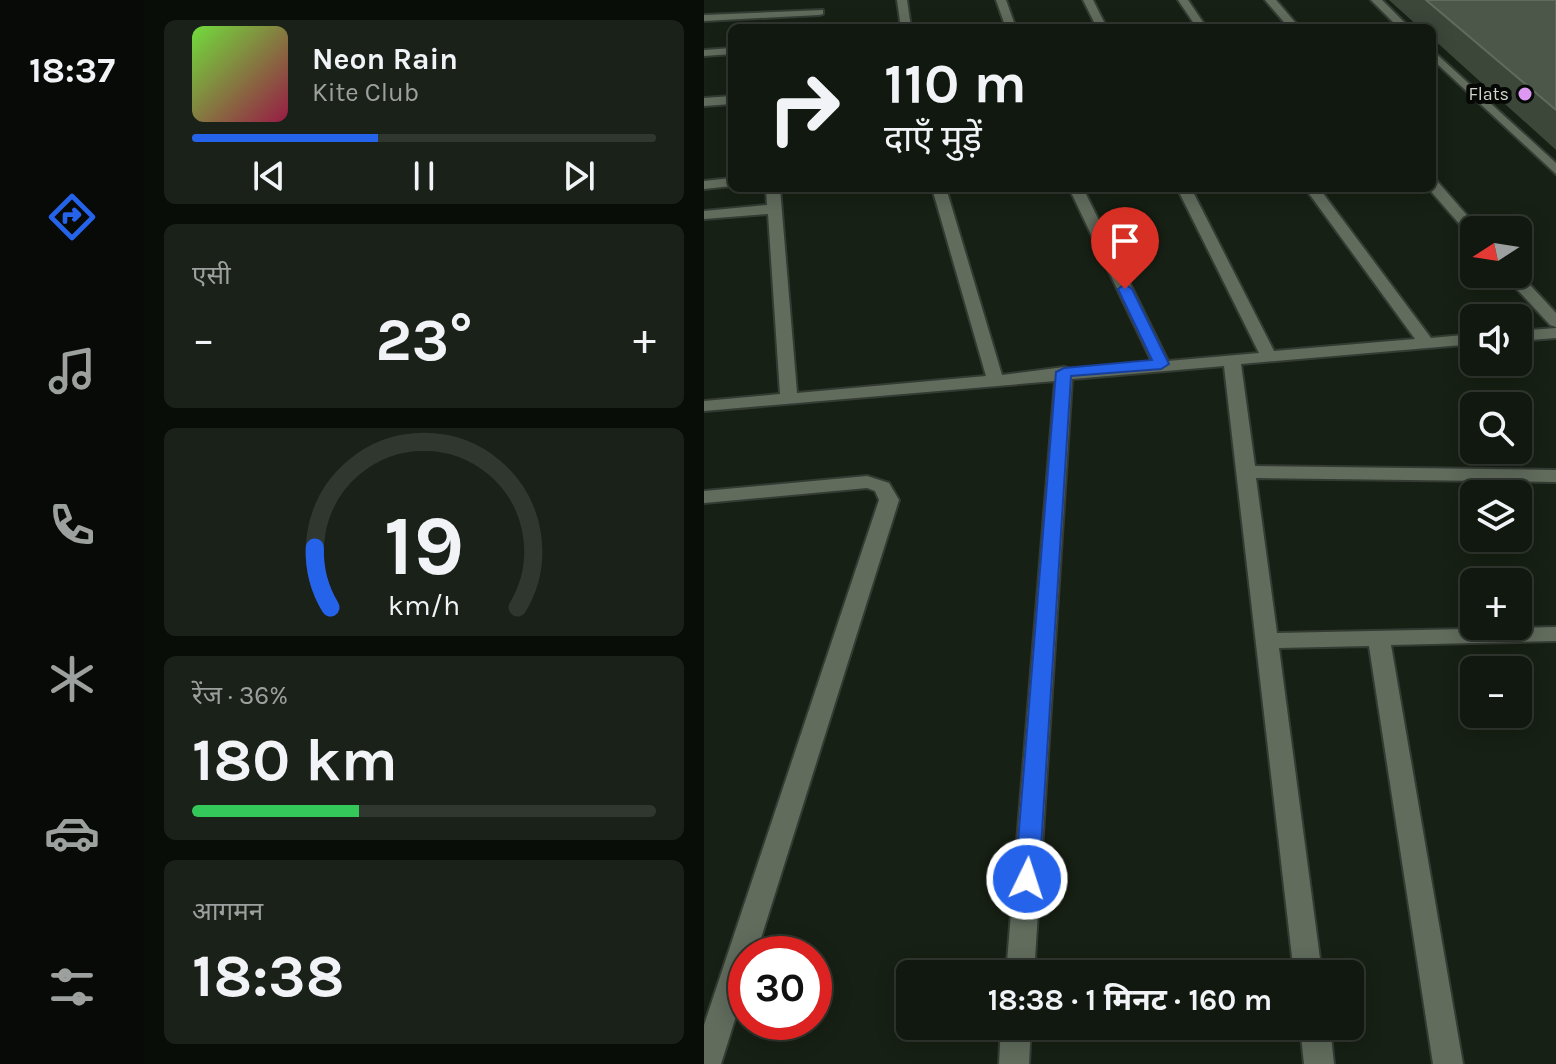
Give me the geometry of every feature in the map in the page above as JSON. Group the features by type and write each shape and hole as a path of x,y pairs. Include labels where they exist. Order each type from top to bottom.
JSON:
{"street":[{"path":"820,24 819,12 825,0"},
{"path":"902,0 905,24"},
{"path":"1001,0 1010,24"},
{"path":"1088,0 1100,24"},
{"path":"1183,0 1199,24"},
{"path":"1270,0 1291,24"},
{"path":"1376,0 1401,24"},
{"path":"704,18 819,12"},
{"path":"704,53 728,51"},
{"path":"1436,57 1556,170"},
{"path":"704,102 728,100"},
{"path":"704,185 728,182"},
{"path":"1436,189 1460,216"},
{"path":"773,192 789,398"},
{"path":"940,192 995,379"},
{"path":"1078,192 1161,364"},
{"path":"1186,192 1268,355"},
{"path":"1315,192 1426,343"},
{"path":"704,215 775,209"},
{"path":"1524,288 1556,322"},
{"path":"1532,335 1556,333"},
{"path":"704,406 1064,372 1460,340"},
{"path":"1232,358 1306,960"},
{"path":"1021,960 1064,372"},
{"path":"1246,472 1556,476"},
{"path":"704,497 867,482 885,488 889,500 706,1064"},
{"path":"1267,641 1556,634"},
{"path":"1379,639 1448,1064"},
{"path":"1014,1064 1015,1040"},
{"path":"1316,1040 1319,1064"}],"building":[{"path":"1426,0 1556,0 1556,110"}],"place":[{"name":"Flats","path":"1525,94"}],"route":[{"path":"1027,879 1064,372 1161,364 1125,289"}]}
